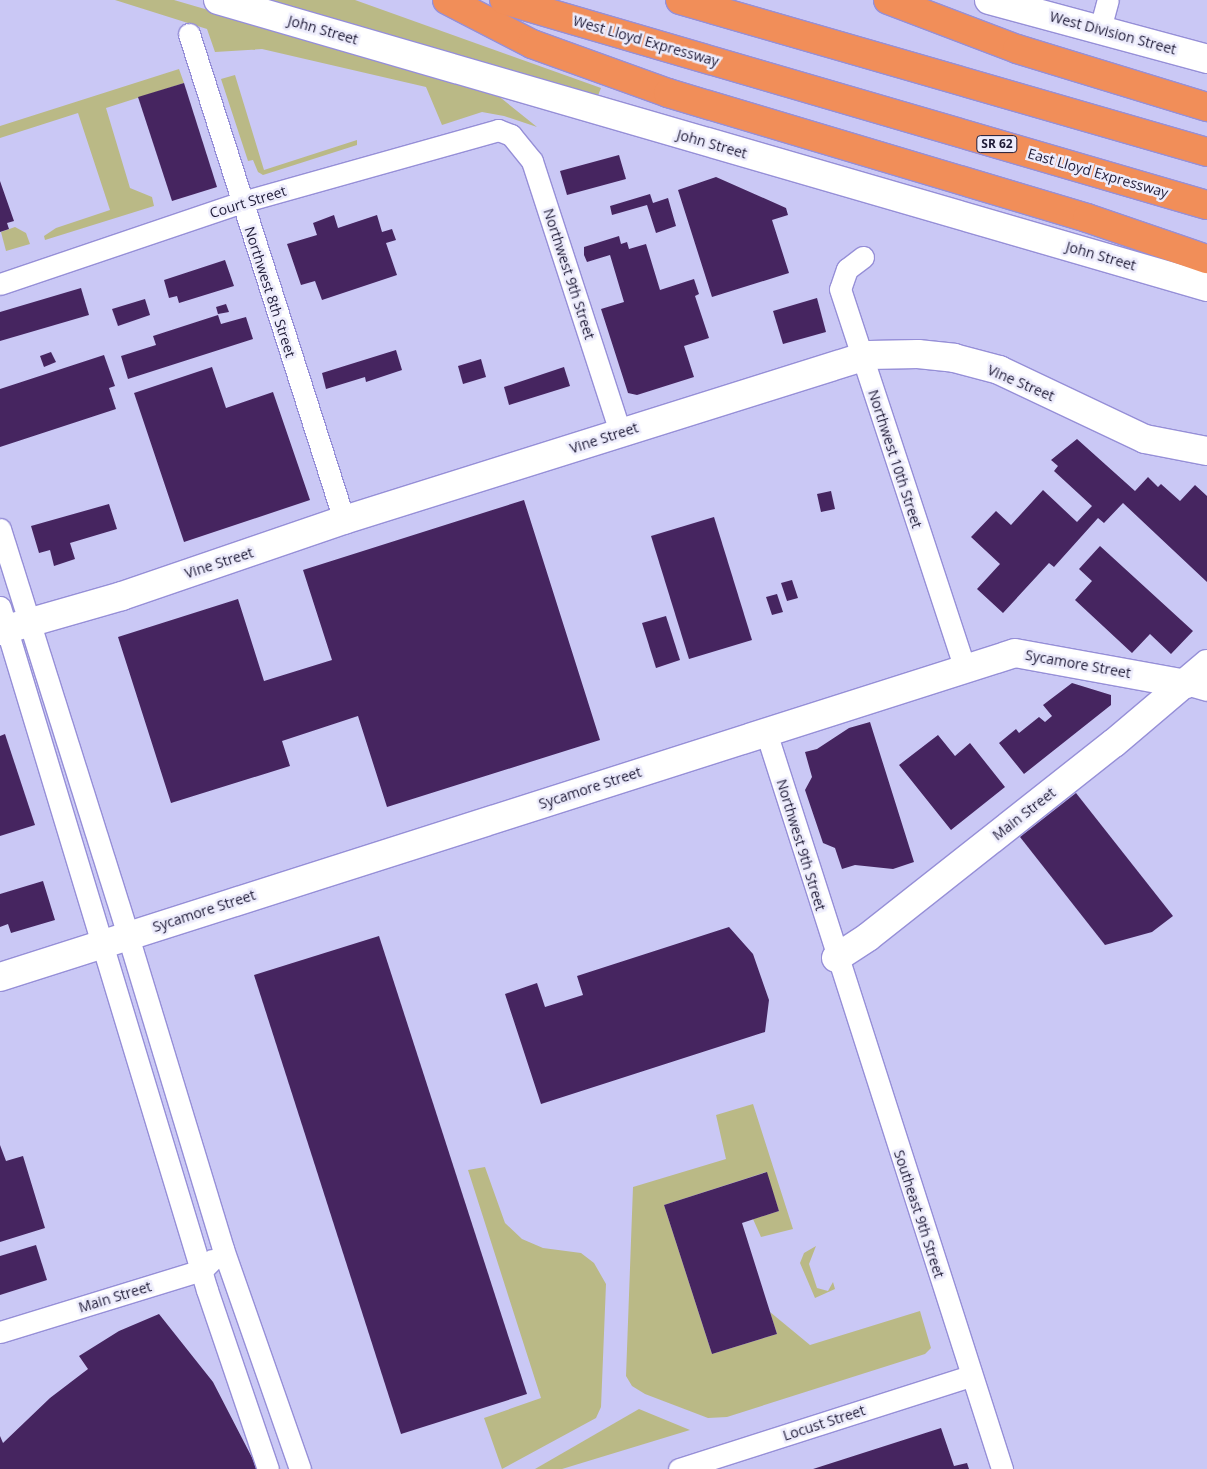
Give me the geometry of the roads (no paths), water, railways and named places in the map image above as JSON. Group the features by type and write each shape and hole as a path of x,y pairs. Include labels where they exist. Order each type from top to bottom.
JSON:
{"highway":[{"path":"447,0 532,44 668,93 1088,218 1207,259"},
{"name":"West Lloyd Expressway","path":"504,0 787,82"},
{"path":"680,0 1207,152"},
{"path":"888,0 1026,52 1207,107"},
{"name":"East Lloyd Expressway","path":"787,82 1207,205"}],"main road":[{"name":"John Street","path":"218,0 1207,287"},
{"name":"West Division Street","path":"989,0 1207,59"},
{"name":"Vine Street","path":"9,622 122,596 344,520 862,357 918,354 954,358 990,368 1145,439 1207,451"},
{"name":"Sycamore Street","path":"0,977 964,667 1015,653 1196,687"},
{"name":"Main Street","path":"836,958 868,937 1196,687 1207,664"}],"street":[{"path":"1100,29 1108,0"},
{"name":"Northwest 8th Street","path":"189,34 344,520"},
{"name":"Court Street","path":"0,284 242,202 498,130"},
{"name":"Northwest 9th Street","path":"498,130 510,135 532,161 620,432"},
{"name":"Northwest 10th Street","path":"863,256 847,269 840,289 964,667"},
{"path":"0,530 9,622 116,940 300,1469"},
{"name":"Northwest 9th Street","path":"766,732 836,958"},
{"path":"116,940 202,1270 268,1469"},
{"name":"Southeast 9th Street","path":"836,958 970,1376 1002,1469"},
{"name":"Main Street","path":"0,1332 202,1270 223,1249"},
{"name":"Locust Street","path":"679,1469 970,1376"}]}
